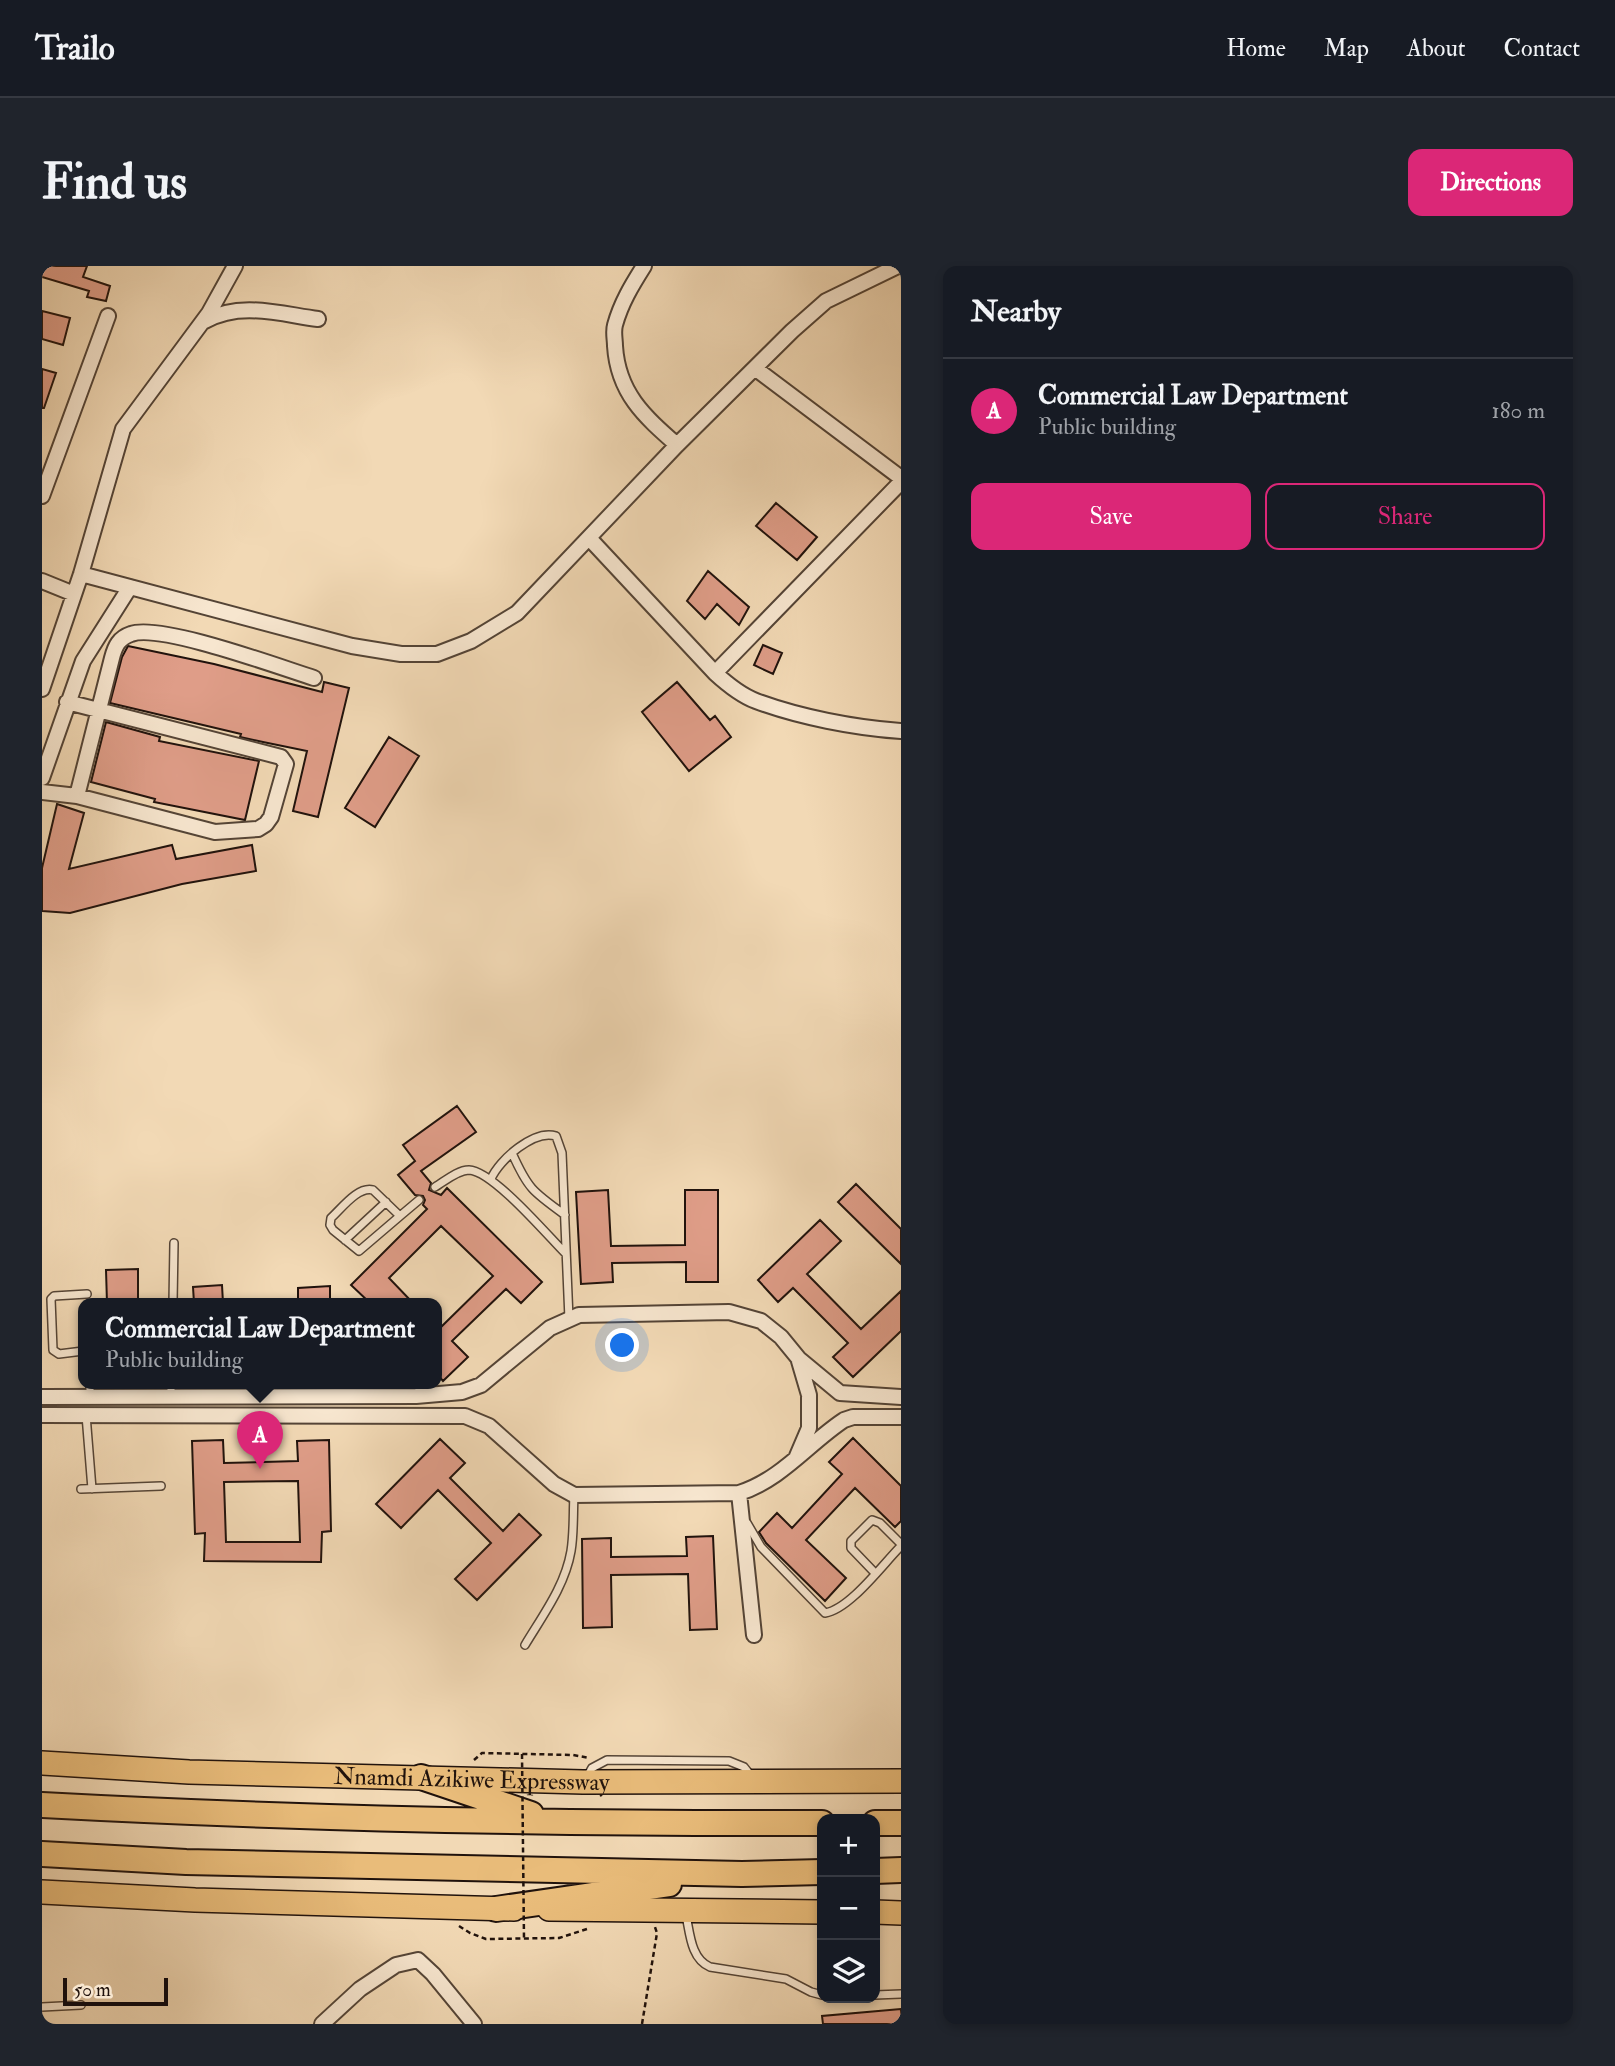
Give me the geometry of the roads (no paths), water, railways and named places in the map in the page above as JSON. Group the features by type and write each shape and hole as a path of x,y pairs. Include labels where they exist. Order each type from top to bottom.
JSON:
{"highway":[{"name":"Nnamdi Azikiwe Expressway","path":"42,1763 189,1772 583,1782 901,1781"},
{"path":"421,1777 555,1821"},
{"name":"Nnamdi Azikiwe Expressway","path":"42,1805 191,1813 555,1821 817,1823"},
{"path":"880,1823 901,1823"},
{"path":"42,1854 186,1862 742,1874 817,1872"},
{"path":"880,1871 901,1870"},
{"path":"496,1909 742,1874"},
{"path":"42,1892 195,1900 496,1909 817,1912"},
{"path":"880,1912 901,1913"}],"street":[{"path":"42,689 81,574 123,429 217,301 235,266"},
{"path":"643,266 624,300 614,328 616,363 626,390 642,414 677,444"},
{"path":"81,574 352,646 401,654 437,654 471,641 517,613 677,444 792,331 826,301 898,266"},
{"path":"200,323 221,313 239,309 318,319"},
{"path":"42,496 108,316"},
{"path":"715,673 901,480 756,369"},
{"path":"589,538 733,689 755,701 872,729 901,731"},
{"path":"42,581 74,594"},
{"path":"42,778 83,661 130,587"},
{"path":"78,796 115,646 122,638 149,630 314,678"},
{"path":"42,792 78,796 215,831 258,829 271,817 286,764 278,755 67,702"},
{"path":"42,1397 90,1390 416,1396 462,1392 481,1385 550,1328 579,1315 729,1312 761,1321 780,1337 799,1359 840,1393 901,1397"},
{"path":"796,1460 809,1428 809,1395 799,1359"},
{"path":"42,1415 465,1416 489,1426 546,1479 575,1495 739,1493 758,1486 796,1460 844,1420 853,1417 901,1417"},
{"path":"739,1493 754,1635"},
{"path":"322,2024 360,1989 396,1965 418,1960 474,2024"}],"lane":[{"path":"491,1179 495,1169 528,1141 547,1134 556,1136 562,1153 569,1319"},
{"path":"512,1153 531,1189 565,1215"},
{"path":"435,1187 460,1172 469,1170 491,1179 566,1254"},
{"path":"400,1216 368,1188 362,1190 331,1218 330,1225 359,1251 419,1200"},
{"path":"345,1240 386,1202"},
{"path":"173,1298 174,1243"},
{"path":"78,1352 59,1354 53,1350 51,1299 54,1296 86,1294"},
{"path":"86,1415 92,1489"},
{"path":"80,1489 161,1486"},
{"path":"525,1645 559,1588 566,1568 571,1549 575,1495"},
{"path":"741,1510 761,1547 825,1613 845,1604 875,1573 901,1545 880,1522 872,1520 852,1541 851,1548 875,1573"},
{"path":"685,1910 695,1952 702,1964 710,1968 786,1979 817,1994"},
{"path":"880,1995 901,1994"},
{"path":"42,2007 81,2005"}],"place":[{"name":"Commercial Law Department","path":"260,1469"}]}
